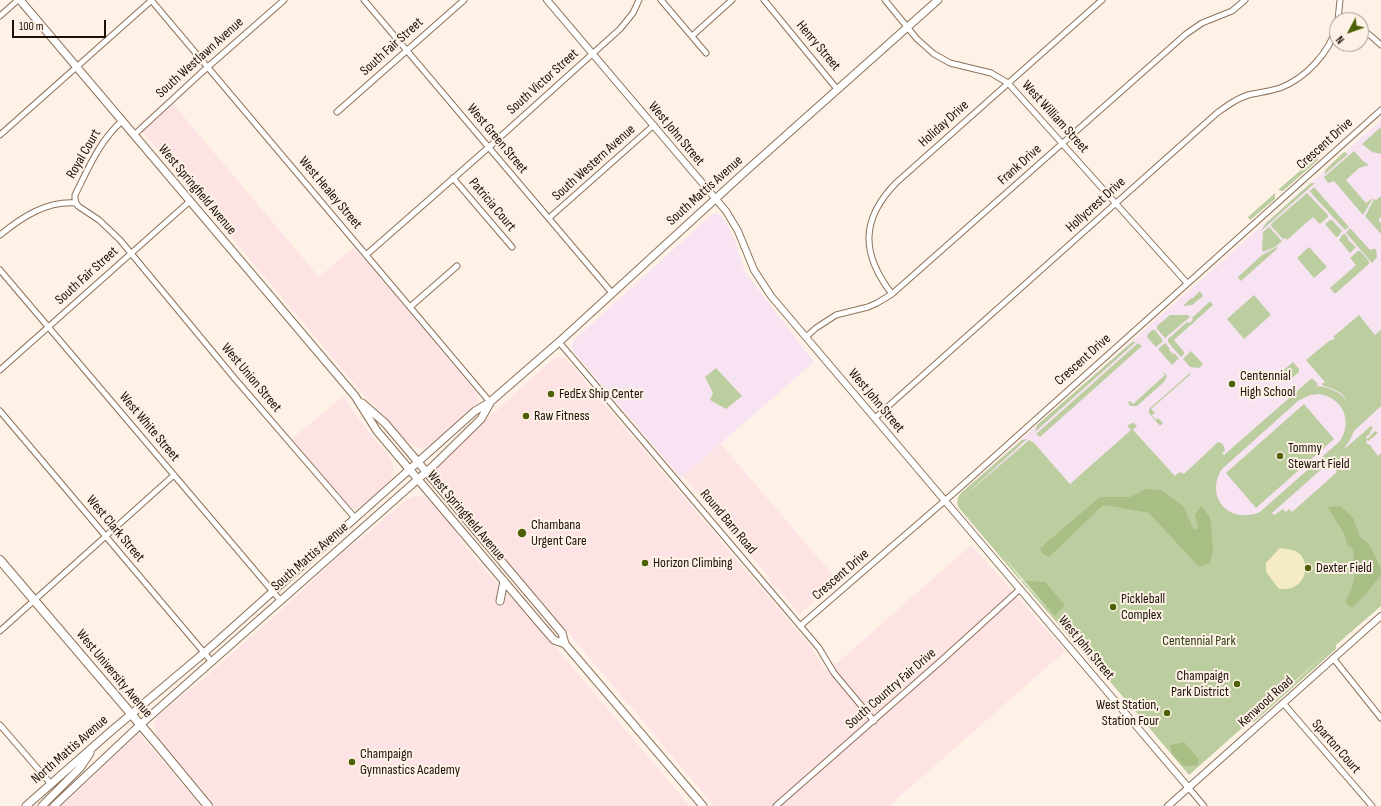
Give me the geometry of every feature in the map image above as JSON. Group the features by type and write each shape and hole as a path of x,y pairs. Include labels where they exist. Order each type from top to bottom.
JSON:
{"main road":[{"name":"West Springfield Avenue","path":"19,0 355,396 377,430 554,640 565,644"},
{"name":"South Mattis Avenue","path":"132,715 204,653 475,411 490,402 558,342 715,198 938,0"},
{"name":"West Springfield Avenue","path":"355,396 385,423 418,461 562,633 565,644 703,806"},
{"name":"South Mattis Avenue","path":"140,725 418,479 481,419 490,402"},
{"name":"West University Avenue","path":"0,560 208,806"},
{"path":"500,601 504,581"},
{"name":"North Mattis Avenue","path":"26,806 95,745 132,715"},
{"name":"North Mattis Avenue","path":"54,806 140,725"},
{"path":"42,806 80,768 95,745"}],"street":[{"path":"0,16 19,0"},
{"path":"0,135 151,0"},
{"name":"West Healey Street","path":"151,0 490,402"},
{"name":"South Westlawn Avenue","path":"134,135 207,67 284,0"},
{"name":"West Green Street","path":"364,0 612,293"},
{"name":"South Fair Street","path":"337,112 464,0"},
{"name":"West John Street","path":"547,0 715,198 733,222 749,259 761,282 771,296 1204,806"},
{"name":"South Victor Street","path":"366,255 592,54 628,20 639,0"},
{"path":"661,0 706,53"},
{"path":"692,36 732,0"},
{"name":"Henry Street","path":"764,0 838,89"},
{"name":"West William Street","path":"885,0 926,48 942,60 991,73 1008,83 1187,283"},
{"name":"Holiday Drive","path":"892,294 877,273 871,256 869,237 872,218 881,199 897,182 1102,0"},
{"name":"Frank Drive","path":"806,337 836,315 877,304 892,294 1186,34 1202,24 1232,11 1245,0"},
{"path":"1339,12 1340,0"},
{"path":"1369,34 1381,45"},
{"name":"Hollycrest Drive","path":"875,418 1217,113 1228,104 1244,96 1279,88 1288,84 1303,74 1325,52 1329,45"},
{"name":"Crescent Drive","path":"800,626 945,500 1381,110"},
{"name":"Royal Court","path":"76,203 75,195 92,160 111,132 122,121"},
{"name":"South Western Avenue","path":"549,218 654,125"},
{"name":"Patricia Court","path":"453,178 512,247"},
{"name":"South Fair Street","path":"0,370 190,201"},
{"path":"0,235 32,212 52,205 76,203 108,227 131,253"},
{"name":"West Union Street","path":"131,253 236,380 355,518"},
{"path":"410,307 457,266"},
{"name":"West White Street","path":"0,270 280,600"},
{"name":"Round Barn Road","path":"558,342 819,648 834,673 874,721"},
{"name":"West Clark Street","path":"0,412 212,662"},
{"path":"0,631 174,475"},
{"name":"South Country Fair Drive","path":"776,806 874,721 1020,589"},
{"name":"Kenwood Road","path":"1168,806 1381,616"},
{"path":"1333,658 1381,718"},
{"name":"Sparton Court","path":"1283,703 1372,806"},
{"path":"0,725 51,784"}],"shaded area":[{"path":"168,98 319,277 354,247 476,392 479,401 477,404 436,441 423,448 417,448 403,438 377,407 367,399 137,126"},
{"name":"Centennial High School","path":"1381,120 1381,540 1252,564 1175,476 1006,544 961,493"},
{"path":"716,213 721,216 729,228 745,272 814,362 681,478 574,352 571,346 574,340 711,215"},
{"path":"560,357 566,359 573,367 811,647 826,671 844,657 971,545 1065,651 889,806 714,806 431,470 554,358"},
{"path":"343,396 360,421 390,457 394,470 391,480 369,501 356,509 350,507 292,439"},
{"path":"720,443 838,581 799,614 778,588 770,582 769,577 683,476"},
{"path":"417,496 424,497 432,503 450,523 464,545 490,576 528,615 690,806 215,806 157,736 154,725 157,716 201,681 288,604 344,551 367,534 403,502"},
{"path":"138,733 201,806 62,806 137,735"}],"green space":[{"path":"1381,127 1381,154 1372,152 1362,144"},
{"path":"1354,151 1369,165 1359,168 1346,180 1366,203 1373,198 1363,215 1334,181 1328,183 1324,177"},
{"path":"1344,152 1348,154 1324,175 1326,169"},
{"path":"1317,156 1318,160 1283,191 1278,190"},
{"path":"1311,183 1315,183 1261,231 1266,223"},
{"path":"1314,187 1349,227 1345,230 1311,193 1310,191"},
{"path":"1275,193 1275,199 1250,220 1248,217"},
{"path":"1307,193 1328,215 1328,217 1320,224 1313,217 1287,240 1286,238 1283,239 1271,226 1271,224"},
{"path":"1381,196 1381,217 1378,220 1381,223 1381,234 1365,216 1374,199 1376,200"},
{"path":"1332,220 1342,231 1338,237 1336,237 1325,224"},
{"path":"1269,227 1282,241 1275,247 1263,252 1263,232"},
{"path":"1350,228 1370,250 1376,249 1377,257 1372,263 1346,233"},
{"path":"1343,234 1345,234 1348,240 1356,247 1350,253 1339,240"},
{"path":"1277,247 1278,248 1241,281 1238,278 1262,255"},
{"path":"1309,247 1327,267 1314,278 1297,258"},
{"path":"1360,251 1369,261 1369,264 1336,293 1334,293 1330,288 1356,265 1350,258"},
{"path":"1200,291 1203,296 1192,305 1183,306 1191,298 1192,299"},
{"path":"1254,295 1271,315 1244,339 1227,319"},
{"path":"1209,302 1213,305 1174,340 1184,352 1181,357 1168,342 1168,339 1187,322 1189,323 1193,320 1192,318"},
{"path":"1170,315 1188,315 1190,317 1165,338 1157,329 1157,326"},
{"name":"Centennial Park","path":"1359,315 1375,335 1381,330 1381,406 1354,431 1343,450 1371,426 1373,427 1369,435 1366,437 1367,439 1375,431 1378,432 1370,439 1370,441 1367,440 1366,443 1370,445 1378,456 1381,453 1381,606 1336,645 1336,649 1254,722 1251,722 1331,649 1189,775 1107,678 1104,677 1021,581 1022,580 1048,609 1002,555 1021,579 1020,580 959,508 957,504 958,498 961,493 1022,440 1027,439 962,498 1029,440 1034,443 1070,484 1131,430 1127,426 1132,423 1137,426 1133,430 1175,476 1179,473 1184,474 1218,442 1224,446 1225,451 1222,453 1224,455 1312,378 1318,384 1316,386 1333,390 1347,401 1343,395 1337,391 1323,386 1322,383 1325,383 1324,381 1306,360 1329,341 1335,339 1333,337","holes":["1319,394 1327,396 1340,405 1345,418 1346,426 1340,441 1260,512 1249,515 1238,515 1223,506 1218,498 1216,489 1217,479 1222,469 1298,401 1310,395","1334,458 1335,460 1332,463 1337,468 1337,472 1292,512 1289,509 1286,512 1283,509 1274,515 1272,513"]},
{"path":"1152,330 1155,330 1162,339 1162,342 1156,347 1147,337"},
{"path":"1132,342 1136,342 1035,432 1037,425"},
{"path":"1138,343 1142,346 1040,437 1036,434"},
{"path":"1165,343 1170,349 1169,350 1179,358 1172,365 1158,349"},
{"path":"1191,351 1203,364 1199,368 1190,367 1183,359"},
{"path":"1293,362 1299,369 1299,372 1287,382 1279,374"},
{"path":"716,368 742,396 726,409 710,400 713,393 705,377"},
{"path":"1164,372 1167,376 1164,382 1137,406 1130,406 1128,402 1130,401 1133,404 1165,375 1163,373"},
{"path":"1190,373 1191,374 1151,409 1155,413 1152,415 1156,420 1158,418 1163,423 1160,426 1149,413 1149,409"},
{"name":"Tommy Stewart Field","path":"1304,404 1334,439 1256,508 1226,473"},
{"path":"1146,489 1161,490 1183,506 1194,530 1198,528 1195,515 1201,506 1210,517 1213,549 1210,563 1199,567 1149,513 1106,505 1102,506 1049,557 1044,555 1040,549 1100,497 1130,497"},
{"path":"1341,506 1353,518 1360,537 1369,544 1381,569 1381,575 1368,592 1352,608 1345,602 1352,588 1355,574 1353,549 1348,546 1344,534 1328,507"},
{"path":"1025,581 1045,582 1065,605 1055,616"},
{"path":"1184,742 1199,759 1198,765 1184,766 1172,754 1170,745"}],"sand":[{"path":"1280,548 1289,549 1300,554 1305,564 1302,579 1299,584 1292,588 1279,589 1266,572 1266,563"}],"place":[{"name":"Centennial High School","path":"1232,384"},
{"name":"FedEx Ship Center","path":"551,394"},
{"name":"Raw Fitness","path":"526,416"},
{"name":"Tommy Stewart Field","path":"1280,456"},
{"name":"Chambana Urgent Care","path":"522,533"},
{"name":"Horizon Climbing","path":"645,563"},
{"name":"Dexter Field","path":"1308,568"},
{"name":"Pickleball Complex","path":"1113,607"},
{"name":"Champaign Park District","path":"1237,684"},
{"name":"West Station, Station Four","path":"1167,713"},
{"name":"Champaign Gymnastics Academy","path":"352,762"}]}
